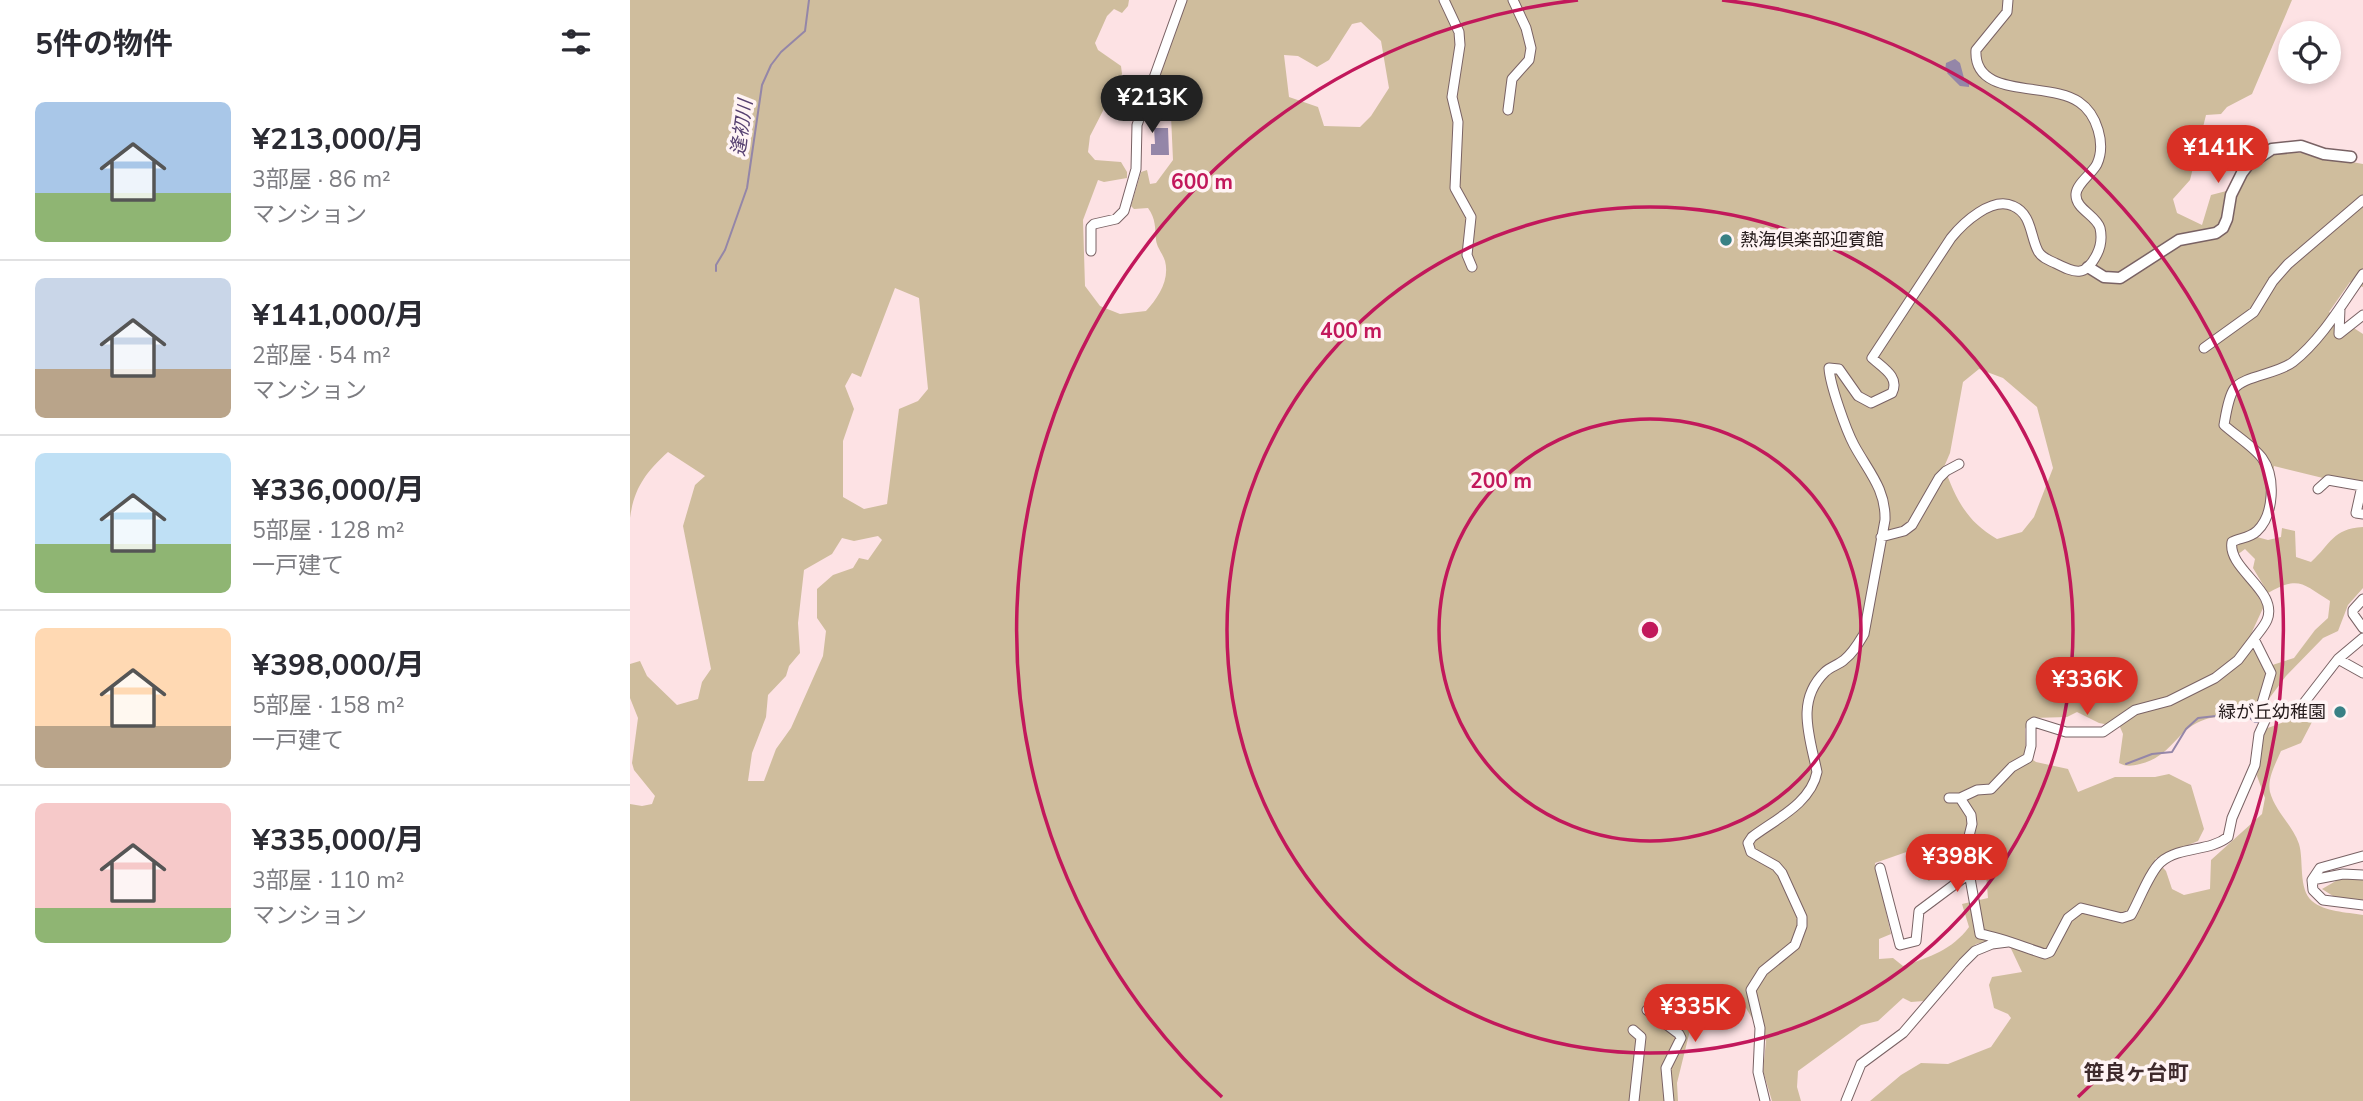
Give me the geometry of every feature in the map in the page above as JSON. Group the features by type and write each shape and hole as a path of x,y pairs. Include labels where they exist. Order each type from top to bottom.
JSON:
{"street":[{"path":"1091,251 1091,227 1112,221 1124,211 1136,169 1137,125 1182,0"},
{"path":"1444,0 1459,32 1460,45 1452,97 1458,122 1455,188 1471,217 1467,255 1472,268"},
{"path":"1508,110 1512,79 1529,60 1531,48 1526,27 1513,0"},
{"path":"1765,1101 1758,1072 1760,1028 1751,990 1763,971 1795,944 1802,926 1802,917 1782,873 1776,866 1751,852 1748,843 1752,837 1808,795 1815,780 1817,772 1805,714 1807,700 1826,671 1856,649 1864,634 1885,520 1886,507 1882,494 1847,430 1829,368 1839,369 1858,396 1871,404 1892,393 1895,387 1894,379 1872,358 1951,238 1961,226 1992,205 2012,205 2019,210 2031,228 2038,252 2044,258 2076,273 2088,267 2098,253 2101,242 2097,222 2078,204 2076,196 2099,157 2100,144 2096,123 2089,110 2072,97 1988,79 1975,58 1976,50 2007,12 2008,0"},
{"path":"2088,267 2104,278 2120,278 2179,240 2216,233 2223,228 2227,219 2231,195 2242,173 2248,165 2272,149 2301,146 2324,155 2357,158"},
{"path":"2204,348 2254,312 2273,281 2288,264 2363,200"},
{"path":"1949,798 1960,798 1977,790 1991,789 2012,767 2028,758 2031,724 2034,722 2066,732 2103,732 2135,710 2169,701 2216,678 2238,660 2267,621 2269,612 2258,586 2243,572 2230,549 2232,542 2258,531 2270,507 2269,475 2262,457 2224,425 2234,389 2241,382 2277,372 2306,351 2363,274"},
{"path":"2340,308 2339,334 2363,315"},
{"path":"1881,537 1904,531 1912,525 1939,478 1959,464"},
{"path":"2318,489 2328,480 2362,486 2356,513 2363,514"},
{"path":"2363,599 2353,610 2353,614 2363,628"},
{"path":"2254,639 2272,673 2260,710 2267,714 2288,715 2300,709 2338,659 2363,638"},
{"path":"2338,659 2363,673"},
{"path":"1960,798 1972,824 1969,836 1970,873 1980,934 1999,937 2045,954 2050,952 2068,918 2081,908 2122,918 2131,915 2159,863 2174,854 2217,846 2228,837 2232,818 2255,765 2259,734 2267,714"},
{"path":"2363,856 2320,868 2312,880 2313,890 2323,900 2363,905"},
{"path":"1880,868 1900,945 1916,941 1919,911 1970,873"},
{"path":"2312,880 2343,874 2363,875"},
{"path":"1846,1101 1861,1064 1903,1033 1962,962 1975,951 1992,944 2008,942"},
{"path":"1647,1010 1681,1038 1666,1068 1669,1101"},
{"path":"1633,1030 1641,1037 1635,1101"}],"shaded area":[{"path":"630,0 1129,0 1122,13 1114,9 1107,16 1095,43 1098,50 1121,66 1122,74 1090,136 1088,152 1095,160 1121,162 1127,172 1127,178 1104,182 1098,180 1083,220 1085,286 1100,306 1120,314 1146,311 1159,294 1166,275 1165,261 1157,243 1151,212 1148,208 1134,209 1131,206 1141,172 1147,170 1150,184 1156,183 1173,160 1171,116 1152,116 1150,105 1183,0 2292,0 2283,21 2278,21 2278,33 2252,94 2227,107 2221,114 2206,115 2190,180 2173,199 2177,213 2202,225 2211,195 2238,188 2245,174 2275,153 2302,153 2363,164 2363,287 2350,282 2329,312 2363,334 2363,483 2327,479 2274,466 2269,513 2256,533 2257,537 2268,540 2281,537 2282,528 2295,531 2296,557 2311,562 2338,534 2363,527 2363,588 2348,605 2338,631 2323,638 2286,676 2256,716 2221,716 2201,721 2151,761 2129,766 2119,763 2123,734 2120,727 2099,723 2077,712 2067,717 2031,718 2025,729 2026,755 2036,762 2068,769 2078,792 2115,777 2155,777 2169,774 2191,785 2204,829 2198,841 2155,859 2166,871 2172,889 2184,895 2210,889 2211,860 2262,814 2265,798 2257,776 2265,729 2311,712 2313,720 2301,743 2281,751 2269,787 2276,806 2299,844 2303,882 2308,896 2317,905 2363,915 2363,1101 1870,1101 1901,1075 1921,1063 1948,1064 1991,1047 2011,1018 1994,1008 1989,985 1992,977 2022,972 2006,938 1976,944 1924,1001 1911,1002 1903,998 1878,1021 1861,1025 1798,1071 1797,1087 1801,1101 1772,1101 1763,1071 1766,1041 1738,995 1695,1010 1677,1083 1678,1101 630,1101 630,804 652,804 655,796 634,770 632,763 638,718 630,698 630,664 640,661 647,676 677,705 698,699 702,682 711,669 683,526 695,485 705,476 668,452 642,481 630,518","holes":["1361,22 1381,41 1389,88 1371,116 1360,127 1324,126 1318,107 1289,97 1284,55 1298,56 1317,67 1329,60 1352,24","895,288 919,298 928,389 918,401 899,409 887,504 864,509 843,497 843,441 854,409 845,386 852,373 861,377","1979,369 2003,378 2037,407 2053,468 2034,517 2022,532 1997,539 1977,525 1963,508 1944,467 1950,453 1963,382","878,536 882,540 868,560 859,558 853,568 833,575 817,589 817,618 826,631 823,656 791,728 776,749 764,781 748,781 752,753 766,717 768,695 786,676 789,666 800,653 798,623 804,570 832,554 842,538 854,541","2245,549 2255,559 2253,568 2268,593 2294,583 2307,586 2330,601 2328,618 2315,630 2294,658 2263,668 2251,634 2264,606 2233,558","1915,849 1925,878 1929,881 1942,869 1939,851 1984,850 1988,898 1962,904 1969,927 1948,947 1903,966 1893,958 1879,959 1879,939 1891,934 1875,863"]},
{"path":"1955,59 1960,63 1964,78 1969,81 1969,87 1960,86 1947,73 1949,70 1945,71 1946,63"},
{"path":"1154,128 1168,128 1169,155 1151,155 1151,144 1155,144"},
{"path":"2341,878 2363,880 2363,904 2333,896 2322,889"}],"waterway":[{"name":"逢初川","path":"716,271 747,188 762,85 771,65 781,52 805,31 809,0"},
{"path":"2272,720 2289,719 2299,715 2335,670"},
{"path":"2126,764 2152,754 2172,752 2186,729 2198,718 2243,713 2259,722"}],"place":[{"name":"熱海倶楽部迎賓館","path":"1726,240"},
{"name":"緑が丘幼稚園","path":"2340,712"}],"district":[{"name":"笹良ヶ台町","path":"2136,1073"}]}
